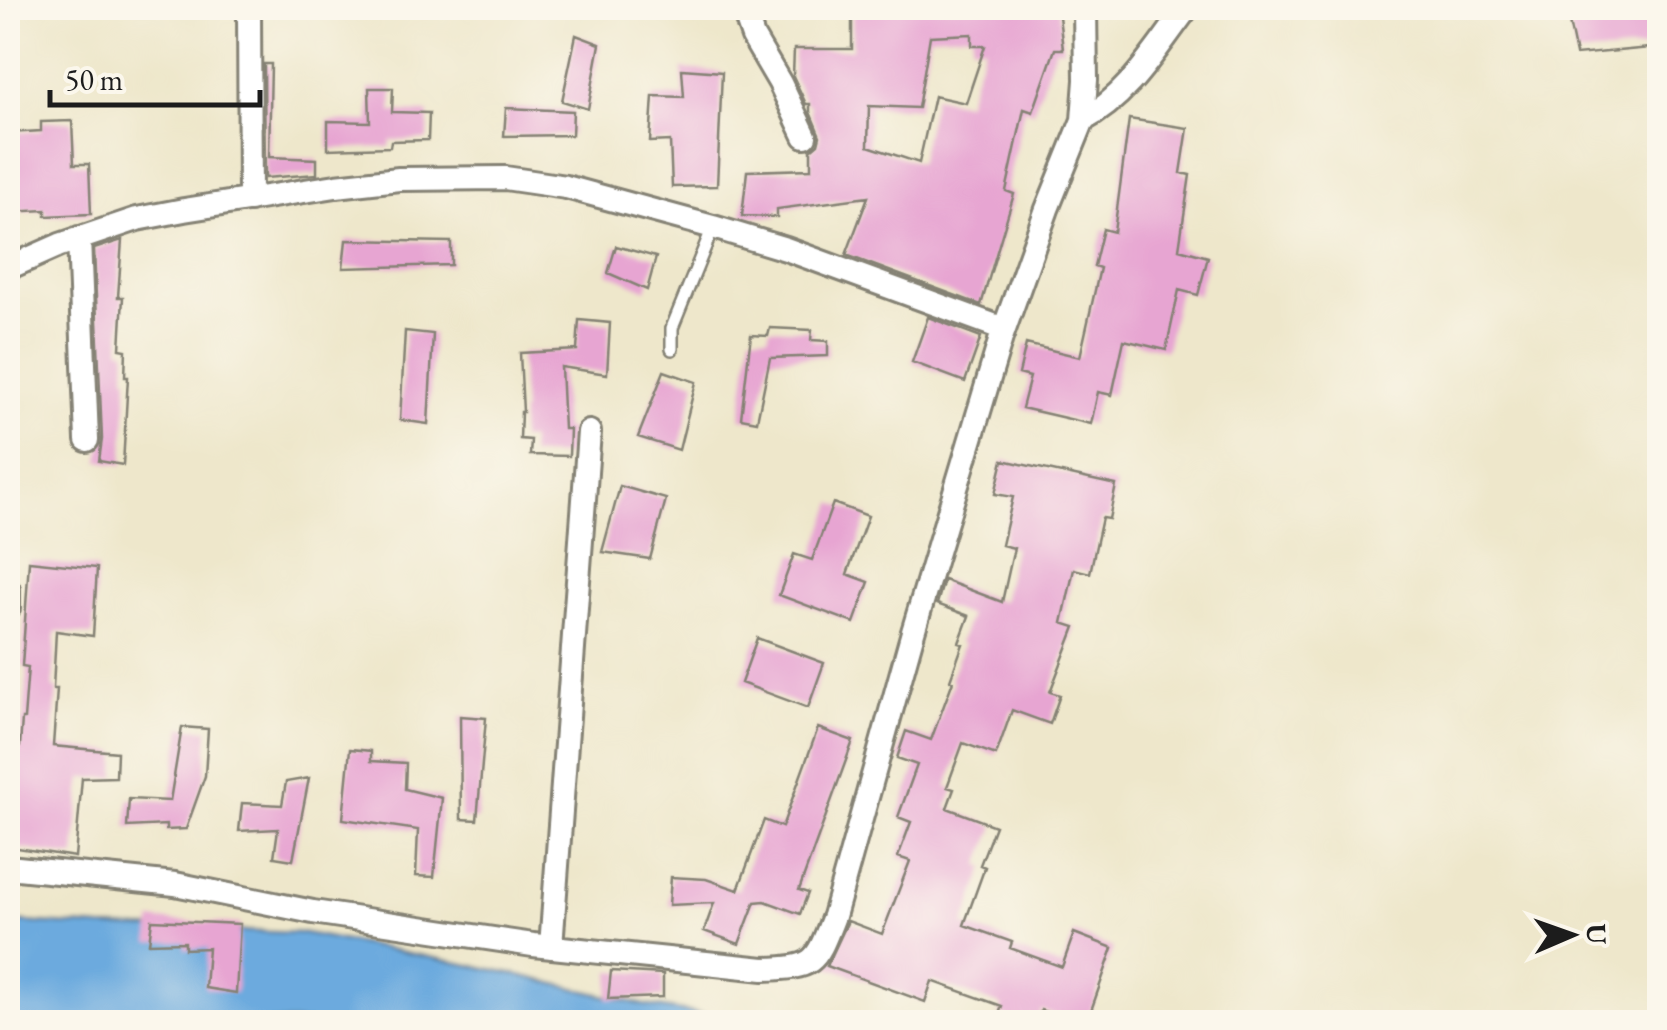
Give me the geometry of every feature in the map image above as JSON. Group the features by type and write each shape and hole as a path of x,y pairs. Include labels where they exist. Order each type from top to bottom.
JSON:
{"street":[{"path":"249,8 250,200"},
{"path":"743,8 805,136"},
{"path":"8,867 203,888 313,912 551,946 764,968 796,968 811,962 834,916 918,613 1004,329 1083,120 1085,8"},
{"path":"1083,120 1099,112 1125,87 1188,8"},
{"path":"8,268 137,219 400,179 505,178 566,186 713,226 1004,329"},
{"path":"79,238 87,440"},
{"path":"551,946 589,432"},
{"path":"8,590 8,608"}],"lane":[{"path":"672,349 672,328 713,226"}],"water":[{"path":"8,921 305,933 511,973 644,1005 747,1022 8,1022"}],"building":[{"path":"852,8 1058,8 1063,49 1055,49 1033,112 1024,109 1006,191 1014,194 981,305 846,255 868,197 777,209 777,217 742,216 747,171 811,169 811,150 820,136 810,104 806,104 793,76 794,49 852,49","holes":["972,34 972,46 985,46 966,103 934,96 919,163 868,146 869,106 918,108 930,36"]},
{"path":"1566,8 1660,8 1660,47 1576,55"},
{"path":"576,35 600,44 588,109 562,101"},
{"path":"264,64 271,64 269,157 317,159 317,174 265,178"},
{"path":"682,69 722,72 717,186 672,187 670,141 650,142 653,96 684,97"},
{"path":"369,88 393,88 392,112 429,113 428,140 391,141 390,147 328,149 328,121 370,122"},
{"path":"506,108 573,111 572,135 504,136"},
{"path":"1129,119 1188,128 1181,173 1190,175 1179,249 1208,257 1198,295 1179,290 1166,350 1124,340 1112,395 1098,392 1091,424 1022,408 1030,377 1019,374 1026,344 1080,357 1100,268 1094,266 1103,229 1114,232"},
{"path":"72,121 74,164 89,164 91,214 46,216 46,210 8,212 8,133 41,131 41,122"},
{"path":"122,240 120,349 126,350 128,377 123,465 99,461 102,439 94,249"},
{"path":"346,240 451,242 451,265 343,268"},
{"path":"616,246 656,257 647,290 608,273"},
{"path":"928,317 981,337 965,382 912,362"},
{"path":"579,320 610,323 607,374 561,367 564,429 570,429 569,456 530,455 531,440 520,439 520,353 577,350"},
{"path":"770,328 812,330 811,340 828,341 828,356 770,358 757,421 741,418 751,335 768,336"},
{"path":"405,331 433,334 428,424 400,420"},
{"path":"664,371 696,382 679,450 638,437"},
{"path":"1003,460 1116,485 1109,519 1102,518 1090,573 1074,569 1062,623 1075,627 1050,692 1060,695 1050,724 1012,710 996,755 963,743 947,787 954,789 947,808 995,826 964,925 1012,942 1010,948 1062,967 1074,933 1113,948 1087,1022 1074,1022 1041,1010 1036,1022 1022,1022 999,1014 1002,1006 932,981 925,1002 827,966 848,921 882,934 910,861 898,857 911,822 898,817 917,765 897,758 906,731 931,740 953,681 950,680 963,644 959,643 969,616 937,604 944,580 1002,602 1014,548 1002,545 1013,497 995,494"},
{"path":"620,486 666,499 650,559 602,552"},
{"path":"833,503 868,516 847,574 869,582 854,623 779,595 794,554 812,560"},
{"path":"29,561 97,568 93,636 56,631 53,746 117,752 116,777 82,778 75,857 11,847 28,667 22,666"},
{"path":"757,638 824,663 808,708 741,683"},
{"path":"460,716 486,718 477,820 461,819"},
{"path":"182,727 208,729 205,776 186,829 166,830 166,825 127,827 129,799 170,801"},
{"path":"818,728 853,741 799,890 808,893 800,914 765,901 755,902 739,944 704,931 714,903 669,905 671,877 706,879 738,890 764,820 782,827"},
{"path":"350,749 371,751 371,761 406,763 405,789 442,798 434,877 416,876 418,830 343,819"},
{"path":"309,778 293,860 274,857 278,829 239,831 242,803 282,805 286,782"},
{"path":"152,920 240,924 236,993 205,988 208,948 185,949 185,942 149,943"},
{"path":"611,971 663,974 663,997 608,999"}]}
